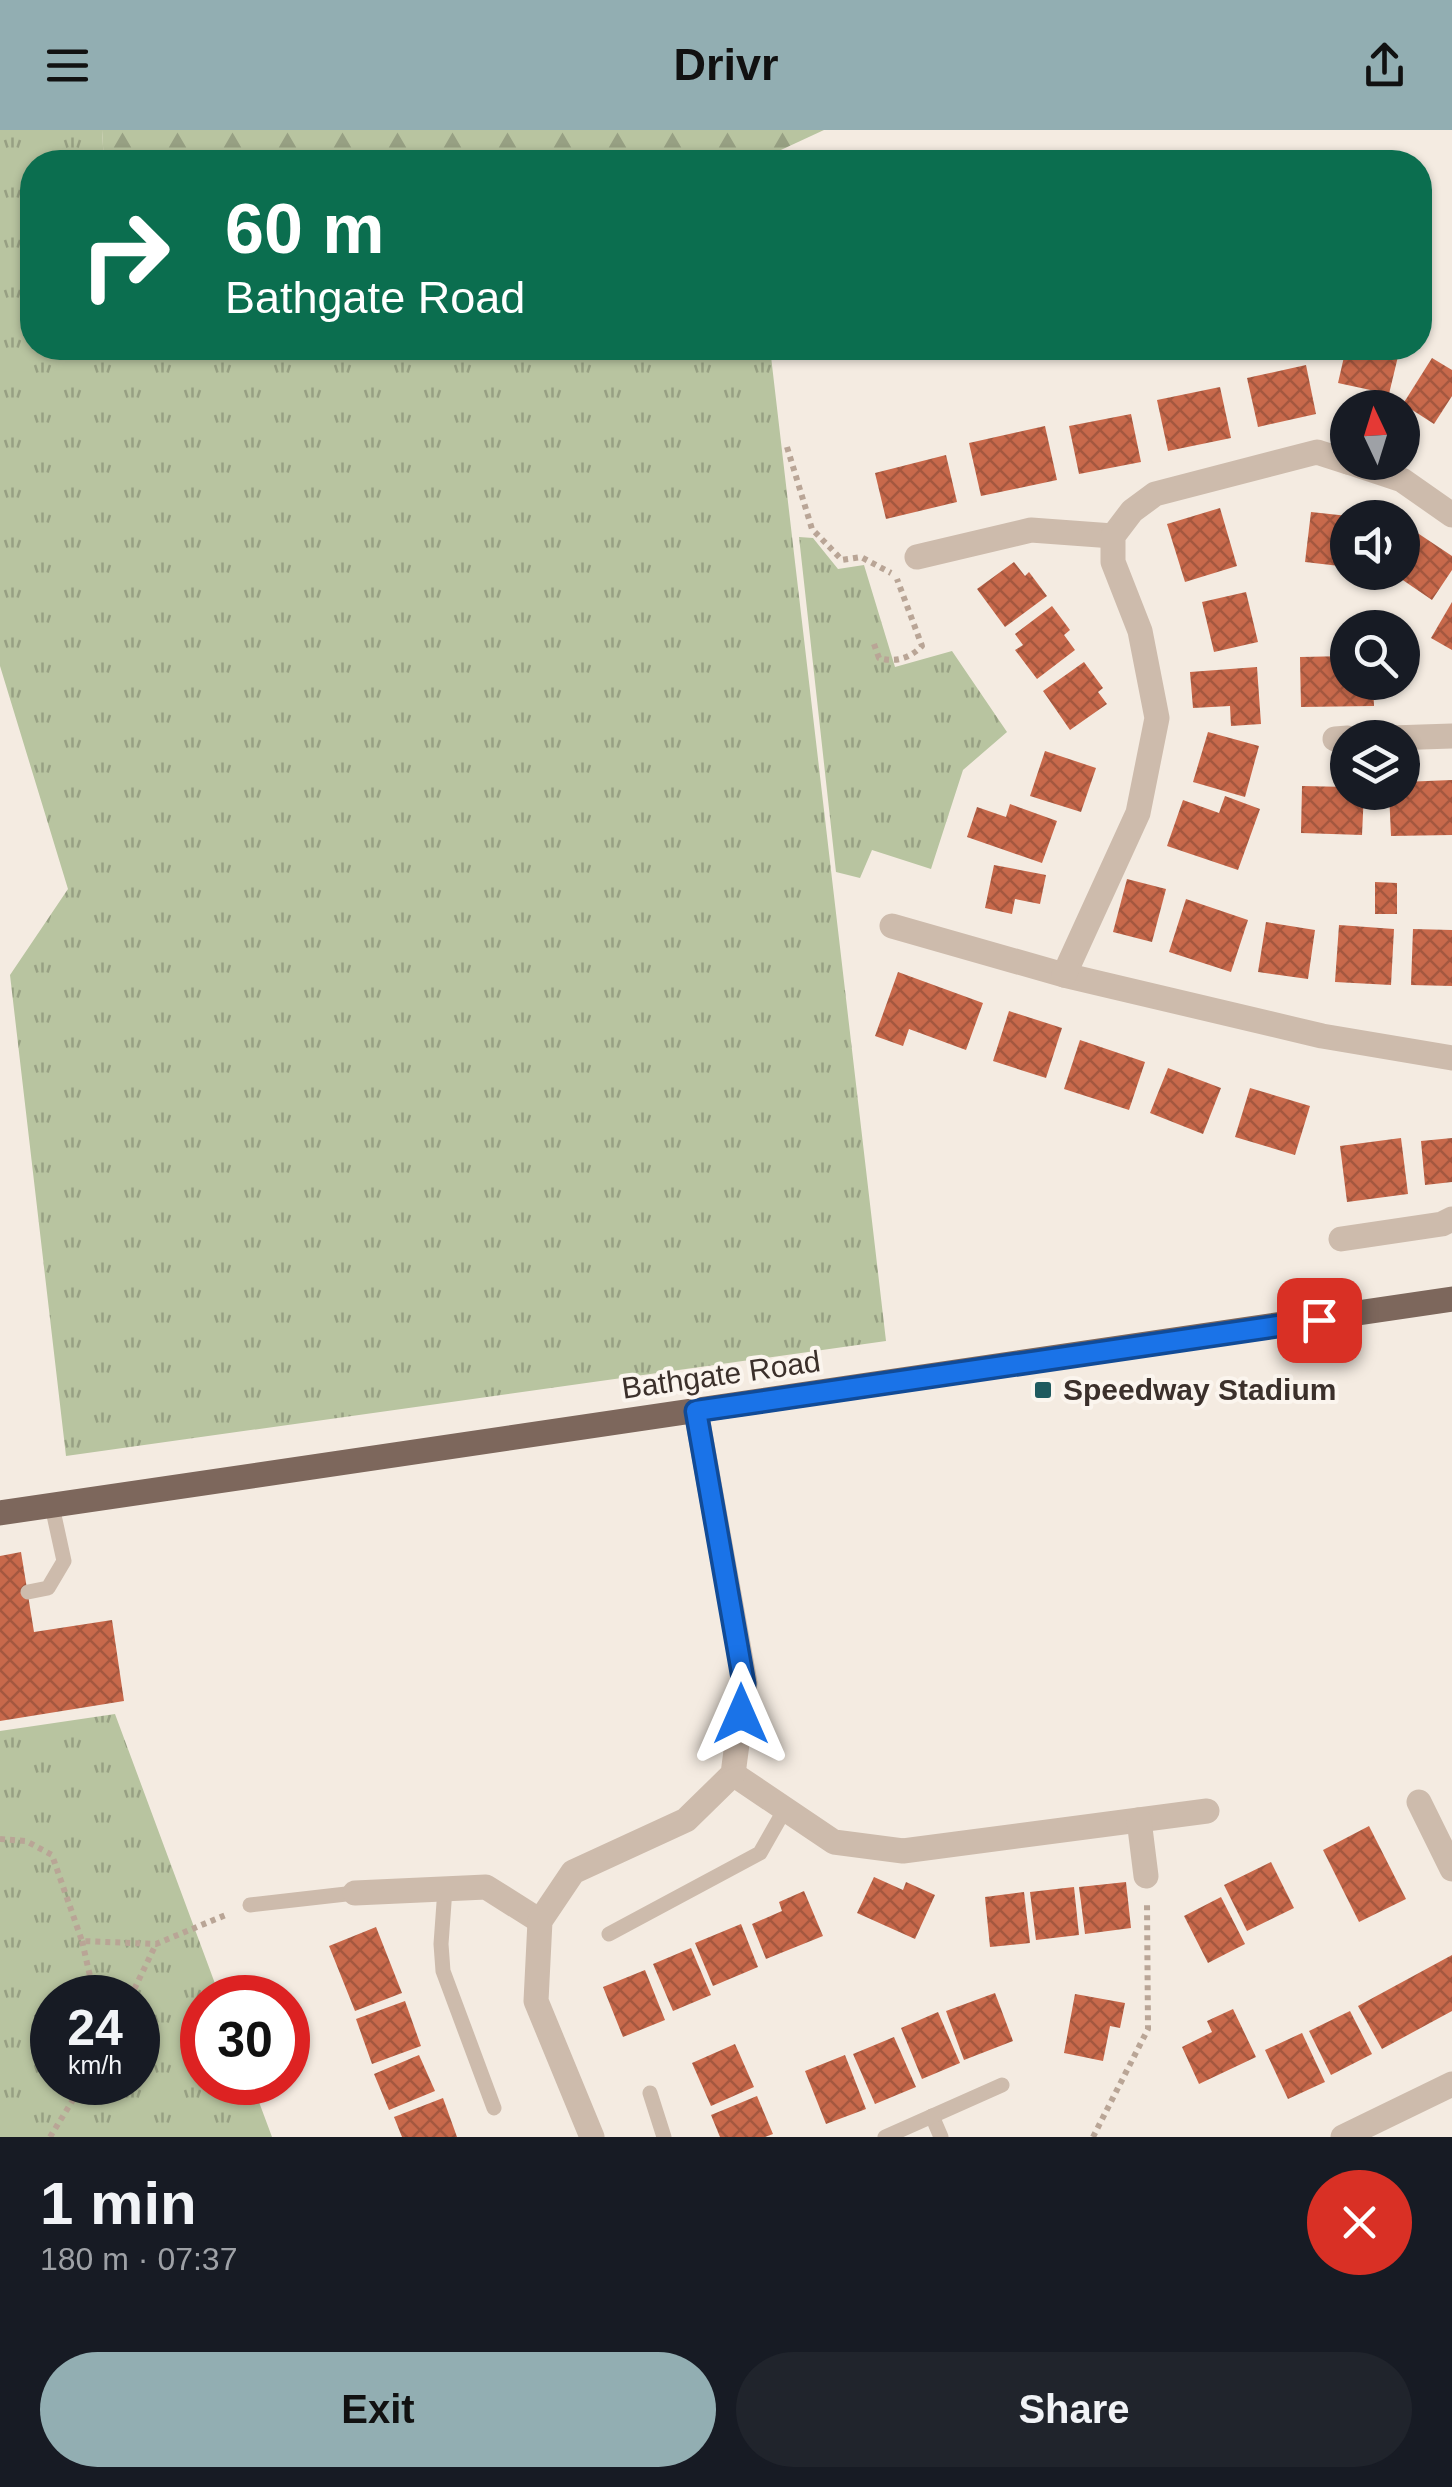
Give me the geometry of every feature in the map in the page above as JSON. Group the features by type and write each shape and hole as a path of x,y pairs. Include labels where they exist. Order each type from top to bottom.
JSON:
{"main road":[{"name":"Bathgate Road","path":"0,1513 1452,1299"}],"street":[{"path":"1064,975 1138,813 1157,718 1140,630 1113,562 1113,536 1132,511 1155,494 1317,452 1330,456"},
{"path":"1402,480 1452,515"},
{"path":"917,557 1031,530 1113,536"},
{"path":"1420,737 1452,736"},
{"path":"892,926 1064,975 1322,1036 1452,1058"},
{"path":"1341,1239 1442,1224 1452,1219"},
{"path":"592,2137 536,2001 540,1920 573,1872 686,1820 733,1774 744,1684 696,1411"},
{"path":"733,1774 834,1842 903,1851 1208,1811"},
{"path":"1419,1802 1451,1862"},
{"path":"1139,1820 1146,1876"},
{"path":"355,1893 486,1888 540,1920"},
{"path":"1343,2137 1452,2084"}],"lane":[{"path":"28,1592 48,1588 64,1560 52,1506"},
{"path":"608,1934 760,1854 785,1809"},
{"path":"444,1889 443,1971 494,2108"},
{"path":"250,1905 355,1893"},
{"path":"885,2137 1002,2086"},
{"path":"650,2094 664,2137"},
{"path":"932,2116 941,2137"}],"path":[{"path":"787,447 812,529 842,560 861,557 896,576 922,646 912,655 890,661 880,658 874,644"},
{"path":"896,576 917,557"},
{"path":"0,1839 26,1841 52,1856 90,1975"},
{"path":"1093,2137 1148,2029 1146,1876"},
{"path":"82,1941 156,1944 250,1905"},
{"path":"141,1975 156,1944"},
{"path":"50,2137 70,2105"}],"green space":[{"path":"0,130 102,130 103,150 20,150 20,360 771,360 886,1341 66,1456 10,975 68,889 0,666"},
{"path":"102,130 824,130 781,150 103,150"},
{"path":"799,537 813,538 838,569 864,565 895,667 952,651 1007,732 963,770 931,869 872,850 860,878 836,872"},
{"path":"115,1714 212,1975 180,1975 180,2105 260,2105 272,2137 0,2137 0,1731"}],"building":[{"path":"1432,358 1452,370 1452,396 1434,424 1420,415 1420,390 1412,390"},
{"path":"1343,360 1397,360 1390,390 1338,383"},
{"path":"1306,365 1316,414 1258,427 1247,378"},
{"path":"1220,387 1231,438 1168,451 1157,400"},
{"path":"1131,414 1141,462 1079,474 1069,426"},
{"path":"1045,426 1057,480 981,496 969,443"},
{"path":"946,455 957,502 886,519 875,473"},
{"path":"1220,508 1237,566 1185,582 1167,524"},
{"path":"1311,512 1330,514 1330,565 1305,562"},
{"path":"1420,535 1452,556 1452,570 1432,600 1417,590"},
{"path":"1014,562 1025,576 1029,572 1047,596 1005,627 977,589"},
{"path":"1246,592 1258,642 1214,652 1202,602"},
{"path":"1452,602 1452,650 1431,638"},
{"path":"1052,606 1070,630 1064,635 1075,650 1037,679 1015,650 1023,645 1015,634"},
{"path":"1330,656 1330,700 1374,700 1374,706 1301,707 1300,657"},
{"path":"1084,662 1103,688 1098,692 1107,704 1070,730 1043,691"},
{"path":"1257,667 1261,724 1231,726 1230,706 1193,708 1190,672"},
{"path":"1208,732 1259,746 1245,797 1193,782"},
{"path":"1045,751 1096,768 1081,812 1030,796"},
{"path":"1452,780 1452,835 1391,836 1390,810 1420,810 1420,781"},
{"path":"1302,786 1330,787 1330,810 1363,810 1362,835 1301,833"},
{"path":"1225,796 1260,809 1238,870 1167,846 1183,800 1219,813"},
{"path":"1010,804 1057,821 1042,863 967,837 977,807 1006,817"},
{"path":"994,865 1046,875 1040,904 1015,899 1012,914 985,908"},
{"path":"1127,879 1166,889 1152,942 1113,932"},
{"path":"1375,882 1397,883 1397,914 1375,914"},
{"path":"1186,899 1248,920 1231,972 1169,952"},
{"path":"1266,922 1315,930 1308,979 1258,972"},
{"path":"1339,925 1394,929 1391,985 1335,982"},
{"path":"1413,929 1452,930 1452,986 1411,985"},
{"path":"898,972 983,1003 966,1050 909,1029 903,1046 875,1036"},
{"path":"1009,1011 1062,1028 1046,1078 993,1061"},
{"path":"1080,1040 1145,1062 1129,1110 1064,1089"},
{"path":"1168,1068 1221,1088 1203,1134 1150,1113"},
{"path":"1250,1088 1310,1106 1295,1155 1235,1137"},
{"path":"1401,1138 1408,1194 1347,1202 1340,1146"},
{"path":"1452,1138 1452,1182 1425,1185 1421,1141"},
{"path":"21,1552 34,1632 112,1620 124,1701 0,1721 0,1556"},
{"path":"1369,1826 1406,1899 1359,1922 1323,1850"},
{"path":"1271,1862 1294,1908 1247,1931 1224,1885"},
{"path":"874,1877 903,1890 906,1882 935,1895 915,1939 857,1913"},
{"path":"1126,1882 1131,1928 1085,1934 1079,1887"},
{"path":"1074,1887 1079,1935 1036,1940 1030,1892"},
{"path":"804,1891 823,1936 766,1959 752,1924 782,1911 779,1902"},
{"path":"1024,1892 1030,1943 990,1947 985,1897"},
{"path":"1221,1897 1245,1944 1208,1963 1184,1916"},
{"path":"741,1924 758,1967 713,1986 695,1943"},
{"path":"376,1927 402,1993 355,2011 329,1946"},
{"path":"691,1948 711,1995 673,2011 653,1964"},
{"path":"1452,1955 1452,2011 1382,2049 1358,2006"},
{"path":"645,1970 665,2020 623,2037 603,1987"},
{"path":"995,1993 1013,2041 964,2060 946,2011"},
{"path":"1075,1994 1125,2003 1120,2028 1110,2026 1103,2061 1064,2053"},
{"path":"405,2001 421,2046 372,2064 356,2019"},
{"path":"1233,2009 1256,2057 1199,2084 1182,2047 1212,2032 1207,2021"},
{"path":"1350,2011 1372,2054 1331,2075 1309,2031"},
{"path":"938,2012 960,2063 922,2079 901,2028"},
{"path":"1302,2033 1325,2082 1288,2099 1265,2050"},
{"path":"894,2037 916,2087 875,2104 853,2054"},
{"path":"735,2044 754,2087 711,2106 692,2063"},
{"path":"419,2055 435,2091 389,2110 374,2074"},
{"path":"845,2055 866,2109 826,2124 805,2071"},
{"path":"757,2096 773,2134 720,2137 711,2115"},
{"path":"443,2098 457,2137 402,2137 394,2117"}],"place":[{"name":"Speedway Stadium","path":"1043,1390"}],"route":[{"path":"741,1714 744,1684 696,1411 1319,1320"}]}
